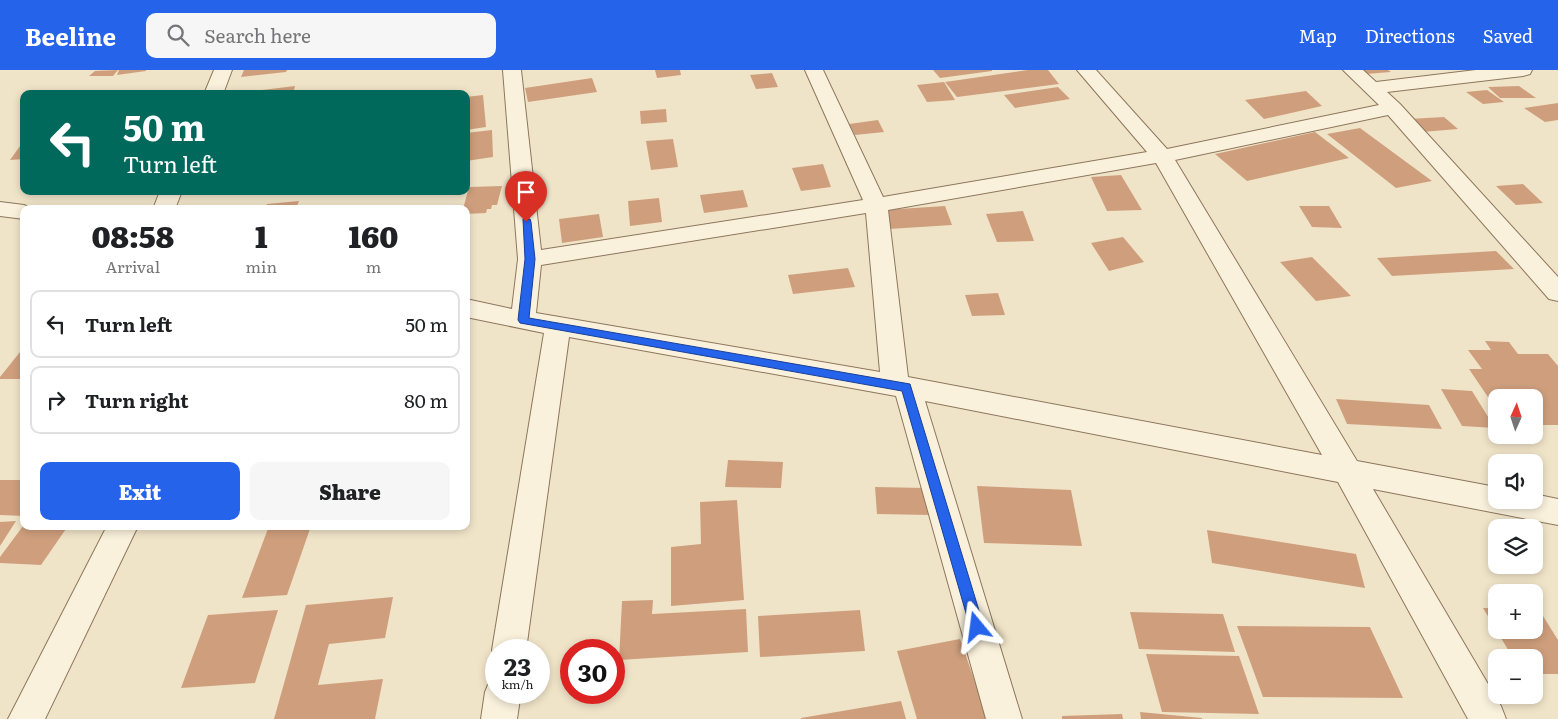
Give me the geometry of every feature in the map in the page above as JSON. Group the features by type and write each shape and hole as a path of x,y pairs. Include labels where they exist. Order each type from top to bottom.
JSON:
{"street":[{"path":"215,90 223,70"},
{"path":"512,70 530,259 523,320"},
{"path":"814,70 876,205 901,387 1004,719"},
{"path":"1086,70 1162,156 1347,471 1488,719"},
{"path":"1352,70 1392,108 1558,293"},
{"path":"1372,88 1523,70"},
{"path":"530,259 876,205 1162,156 1392,108"},
{"path":"0,209 20,212"},
{"path":"470,309 523,320 901,387 1488,498"},
{"path":"511,639 558,326"},
{"path":"1542,509 1558,512"},
{"path":"26,719 121,530"},
{"path":"499,719 501,704"}],"building":[{"path":"118,70 113,76 89,76 95,71"},
{"path":"119,70 146,70 146,71 117,75"},
{"path":"244,70 287,70 286,72 241,77"},
{"path":"655,70 680,70 681,75 657,78"},
{"path":"933,70 992,70 992,71 940,78"},
{"path":"1028,70 1048,70 1059,84 957,97 945,82"},
{"path":"1362,70 1388,70 1391,72 1366,74"},
{"path":"772,73 778,87 756,89 750,75"},
{"path":"592,78 597,92 528,102 525,88"},
{"path":"944,82 955,100 927,102 917,85"},
{"path":"295,86 294,90 262,90"},
{"path":"1519,86 1536,98 1500,98 1488,87"},
{"path":"1058,87 1070,99 1015,108 1004,95"},
{"path":"1487,90 1504,102 1483,104 1466,92"},
{"path":"1306,91 1322,106 1264,119 1245,100"},
{"path":"483,95 486,127 470,129 470,97"},
{"path":"1558,103 1558,120 1545,122 1524,108"},
{"path":"666,109 667,122 641,124 640,111"},
{"path":"1444,117 1458,129 1422,132 1409,119"},
{"path":"878,120 884,132 855,135 849,124"},
{"path":"1360,128 1432,181 1396,188 1327,134"},
{"path":"492,130 493,157 470,160 470,133"},
{"path":"1315,132 1349,158 1247,181 1215,154"},
{"path":"673,139 678,167 651,170 646,141"},
{"path":"20,146 20,159 10,160"},
{"path":"823,164 831,187 801,191 792,168"},
{"path":"1121,175 1142,210 1107,211 1091,177"},
{"path":"1523,184 1543,203 1516,205 1496,186"},
{"path":"502,186 497,205 492,205 491,209 487,209 486,213 470,214 470,205 464,205 467,195 470,195 470,187"},
{"path":"743,190 748,207 704,213 700,195"},
{"path":"659,198 662,222 630,226 628,201"},
{"path":"299,201 298,205 267,204"},
{"path":"945,206 952,225 889,229 883,210"},
{"path":"1299,206 1329,206 1342,228 1312,227"},
{"path":"1023,211 1034,241 997,242 986,214"},
{"path":"599,214 603,237 562,243 559,219"},
{"path":"1123,237 1144,262 1109,271 1091,243"},
{"path":"1496,251 1514,269 1392,276 1377,258"},
{"path":"1312,257 1351,296 1316,301 1280,262"},
{"path":"848,268 855,287 793,294 788,275"},
{"path":"998,293 1005,315 972,316 965,295"},
{"path":"1485,341 1509,342 1518,354 1548,354 1558,366 1558,425 1543,425 1543,389 1488,389 1488,397 1469,369 1482,369 1468,350 1491,350"},
{"path":"20,352 20,379 0,379"},
{"path":"1441,389 1472,391 1488,417 1488,428 1462,426"},
{"path":"1336,399 1429,405 1442,429 1347,424"},
{"path":"728,460 783,462 781,488 725,487"},
{"path":"0,480 20,480 20,516 0,515"},
{"path":"977,486 1071,490 1082,546 984,543"},
{"path":"875,487 927,488 930,515 877,514"},
{"path":"737,500 744,600 671,606 671,547 701,544 700,502"},
{"path":"16,521 0,546 0,522"},
{"path":"20,530 65,530 41,565 0,563 0,557"},
{"path":"268,530 310,530 287,595 242,598"},
{"path":"1207,530 1356,554 1365,588 1212,563"},
{"path":"393,597 385,638 329,644 318,685 383,679 375,719 274,719 306,605"},
{"path":"653,600 652,614 746,609 748,652 625,660 625,639 620,639 622,601"},
{"path":"1483,608 1488,608 1488,616"},
{"path":"278,610 255,683 181,688 208,615"},
{"path":"860,610 865,651 760,657 758,616"},
{"path":"1130,612 1223,614 1235,652 1139,649"},
{"path":"1543,616 1558,640 1558,674 1543,674 1543,649 1508,649 1501,639 1543,639"},
{"path":"1237,626 1370,627 1403,698 1263,697"},
{"path":"960,639 988,719 917,719 897,651"},
{"path":"1146,654 1239,656 1259,714 1162,712"},
{"path":"901,701 906,719 801,719 801,718"},
{"path":"1140,712 1202,718 1202,719 1141,719"},
{"path":"1122,714 1123,719 1062,719 1062,716"}],"route":[{"path":"526,222 530,259 523,320 906,387 977,627"}]}
